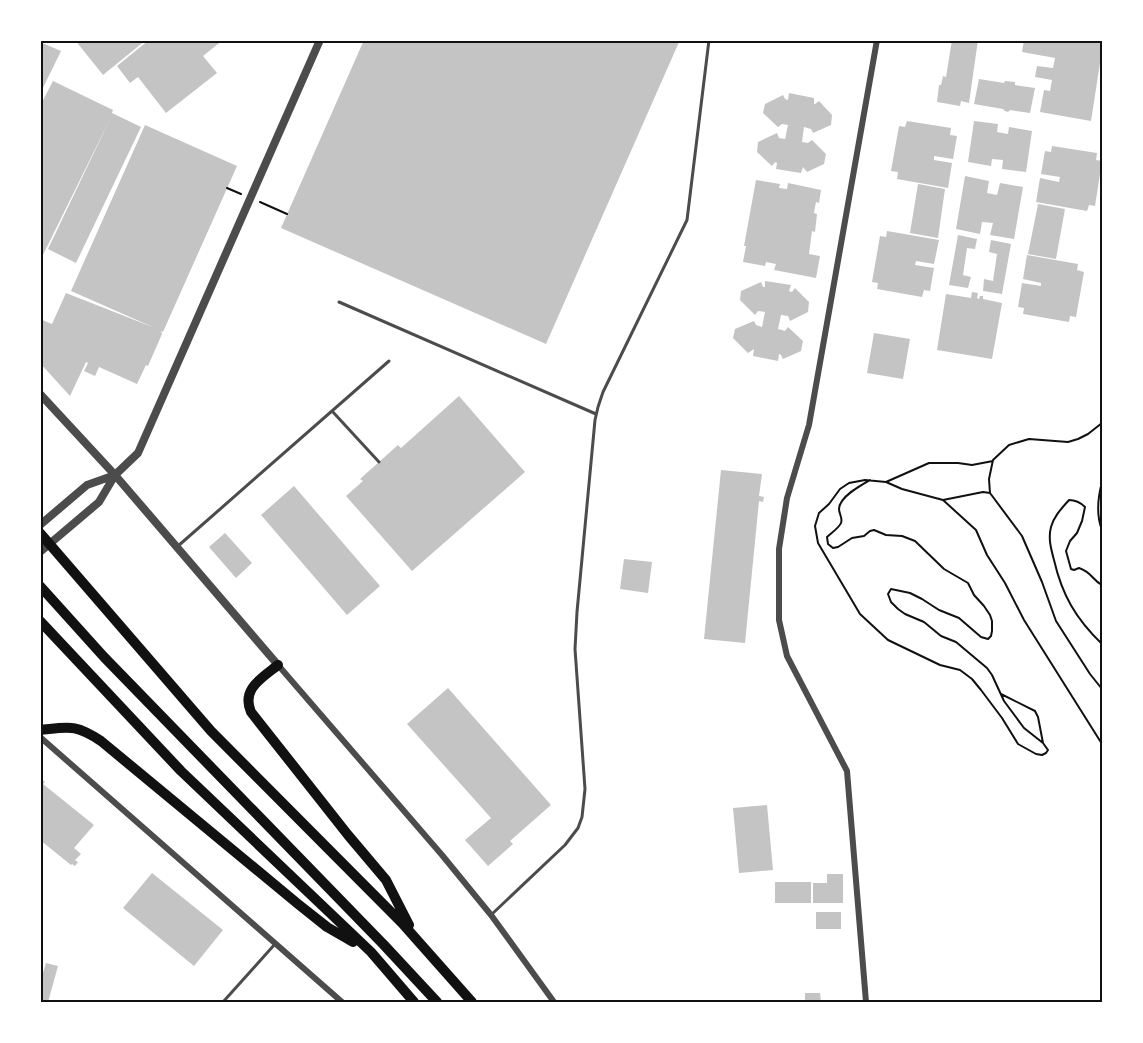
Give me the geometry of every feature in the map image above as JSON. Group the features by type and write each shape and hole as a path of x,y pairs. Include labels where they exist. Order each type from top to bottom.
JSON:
{"highway":[{"path":"40,533 211,731 394,915 472,1002"},
{"path":"40,586 113,666 437,1002"},
{"path":"40,621 180,771 371,952 414,1002"},
{"path":"278,665 251,689 248,700 251,712 386,880 418,941"},
{"path":"40,730 70,727 81,729 101,741 327,927 371,952"}],"street":[{"path":"40,552 99,502 115,475 138,453 320,40"},
{"path":"867,1002 847,771 787,656 779,620 779,549 787,498 809,425 877,40"},
{"path":"40,394 115,475 442,855 491,915 554,1002"},
{"path":"40,525 87,485 115,475"},
{"path":"40,737 342,1002"}],"lane":[{"path":"491,915 565,845 578,828 582,817 585,789 575,649 596,414 603,392 687,220 709,40"},
{"path":"339,302 596,414"},
{"path":"177,547 389,361"},
{"path":"332,411 379,462"},
{"path":"223,1002 275,944"}],"path":[{"path":"886,482 929,463 972,465 993,460 1009,445 1029,438 1068,442 1088,434 1102,423"},
{"path":"993,460 989,479 990,493 1022,536 1056,621 1102,689"},
{"path":"870,480 852,491 840,504 841,523 827,537 828,544 832,548 838,548 852,538 864,536 874,530 886,535 906,536 921,545 944,568 968,583 974,595 990,615 992,631 988,639 981,637 959,618 939,610 916,596 895,589 891,589 888,594 891,602 904,614 924,622 946,639 956,642 987,668 1004,701 1024,728 1043,743 1048,750 1046,753 1042,755 1031,752 1018,744 1002,718 972,679 960,670 940,665 888,640 860,614 818,543 815,526 819,513 840,489 849,483 870,480 886,482 902,489 943,500 976,530 987,555 1024,620 1102,744"},
{"path":"1102,482 1098,498 1102,530"},
{"path":"943,500 983,492 990,493"},
{"path":"1102,585 1088,571 1078,568 1071,569 1066,551 1070,541 1077,533 1085,507 1075,500 1069,500 1051,525 1049,536 1051,550 1058,579 1067,601 1102,644"},
{"path":"1000,694 1035,711 1043,743"}],"building":[{"path":"75,40 146,40 103,75"},
{"path":"149,40 223,40 203,56 217,73 166,113 138,77 130,83 117,66"},
{"path":"364,40 676,40 679,42 546,344 281,228"},
{"path":"952,40 978,40 969,103 961,101 960,106 937,102 939,85 941,85 943,76 946,77"},
{"path":"1024,40 1102,40 1091,121 1040,112 1044,90 1050,91 1052,80 1035,77 1037,66 1053,68 1055,58 1022,52"},
{"path":"40,42 61,51 40,94"},
{"path":"979,79 1004,83 1005,81 1015,82 1015,85 1035,88 1030,113 1010,110 1008,112 974,104"},
{"path":"53,81 113,110 112,113 141,127 76,263 48,249 111,117 40,261 40,106"},
{"path":"789,93 814,98 814,104 819,101 832,115 831,125 813,133 811,129 804,127 802,142 808,143 812,140 826,154 824,164 807,172 803,167 801,173 776,169 777,163 775,162 772,166 757,152 758,142 777,133 779,138 785,139 788,125 782,124 778,127 763,113 765,104 783,95 788,100"},
{"path":"907,121 951,128 950,135 957,136 953,159 934,156 934,160 952,163 948,188 897,179 898,172 891,171 899,126 905,127"},
{"path":"974,121 998,124 997,132 1008,134 1009,127 1032,131 1026,172 1002,169 1003,160 992,159 991,166 968,162"},
{"path":"145,125 237,166 163,332 161,331 162,334 148,366 146,365 137,384 99,367 95,376 84,371 88,363 86,362 70,396 40,363 40,319 52,324 66,293 155,328 71,291"},
{"path":"1052,146 1097,153 1096,160 1102,161 1095,206 1089,205 1087,211 1036,202 1040,178 1059,182 1060,177 1041,174 1045,151 1051,152"},
{"path":"965,176 989,181 987,193 997,195 1000,183 1023,187 1014,239 990,235 993,223 982,222 980,234 956,229"},
{"path":"756,180 780,184 779,188 787,189 788,183 821,190 819,203 816,202 815,232 812,231 809,254 820,256 816,278 774,270 776,264 766,262 765,266 743,262"},
{"path":"918,184 945,189 938,238 910,233"},
{"path":"1038,204 1065,209 1056,259 1028,254"},
{"path":"887,231 939,240 934,264 916,261 915,265 934,268 930,291 924,290 922,297 877,289 878,283 872,282 880,236 886,237"},
{"path":"958,235 977,239 975,249 967,248 963,275 971,277 968,288 949,285"},
{"path":"991,240 1011,244 1002,294 983,291 984,279 993,281 997,254 989,252"},
{"path":"1027,255 1078,264 1077,270 1084,272 1076,317 1070,316 1069,322 1023,314 1024,308 1018,307 1022,283 1041,286 1041,283 1023,279"},
{"path":"765,281 791,285 789,291 792,292 795,288 809,302 808,312 790,321 788,316 781,315 778,329 785,331 788,327 803,341 801,351 783,359 779,354 778,361 753,356 754,349 748,353 733,338 735,329 754,321 756,325 762,327 765,312 758,311 755,315 740,300 741,291 761,282 765,287"},
{"path":"972,292 978,293 977,298 979,299 983,296 983,299 1002,303 992,359 937,350 946,294 971,298"},
{"path":"874,333 910,339 903,379 867,373"},
{"path":"459,396 525,472 412,571 346,496 363,481 360,479 398,445 401,448"},
{"path":"721,470 762,474 759,496 764,497 763,502 759,501 745,643 704,639"},
{"path":"294,486 380,586 347,615 261,515"},
{"path":"225,533 252,563 236,578 209,547"},
{"path":"624,559 652,562 648,593 620,589"},
{"path":"448,688 551,805 510,841 513,844 488,866 465,840 491,818 407,724"},
{"path":"40,778 45,782 43,784 94,825 74,848 81,854 75,860 78,862 75,866 40,840"},
{"path":"767,805 773,870 739,873 733,808"},
{"path":"152,873 223,930 194,966 123,908"},
{"path":"827,874 843,874 843,903 813,903 813,883 827,883"},
{"path":"775,882 811,882 811,903 775,903"},
{"path":"816,912 841,912 841,929 816,929"},
{"path":"46,963 58,966 48,1002 40,1002 40,983"},
{"path":"805,993 820,993 821,1002 805,1002"}]}
